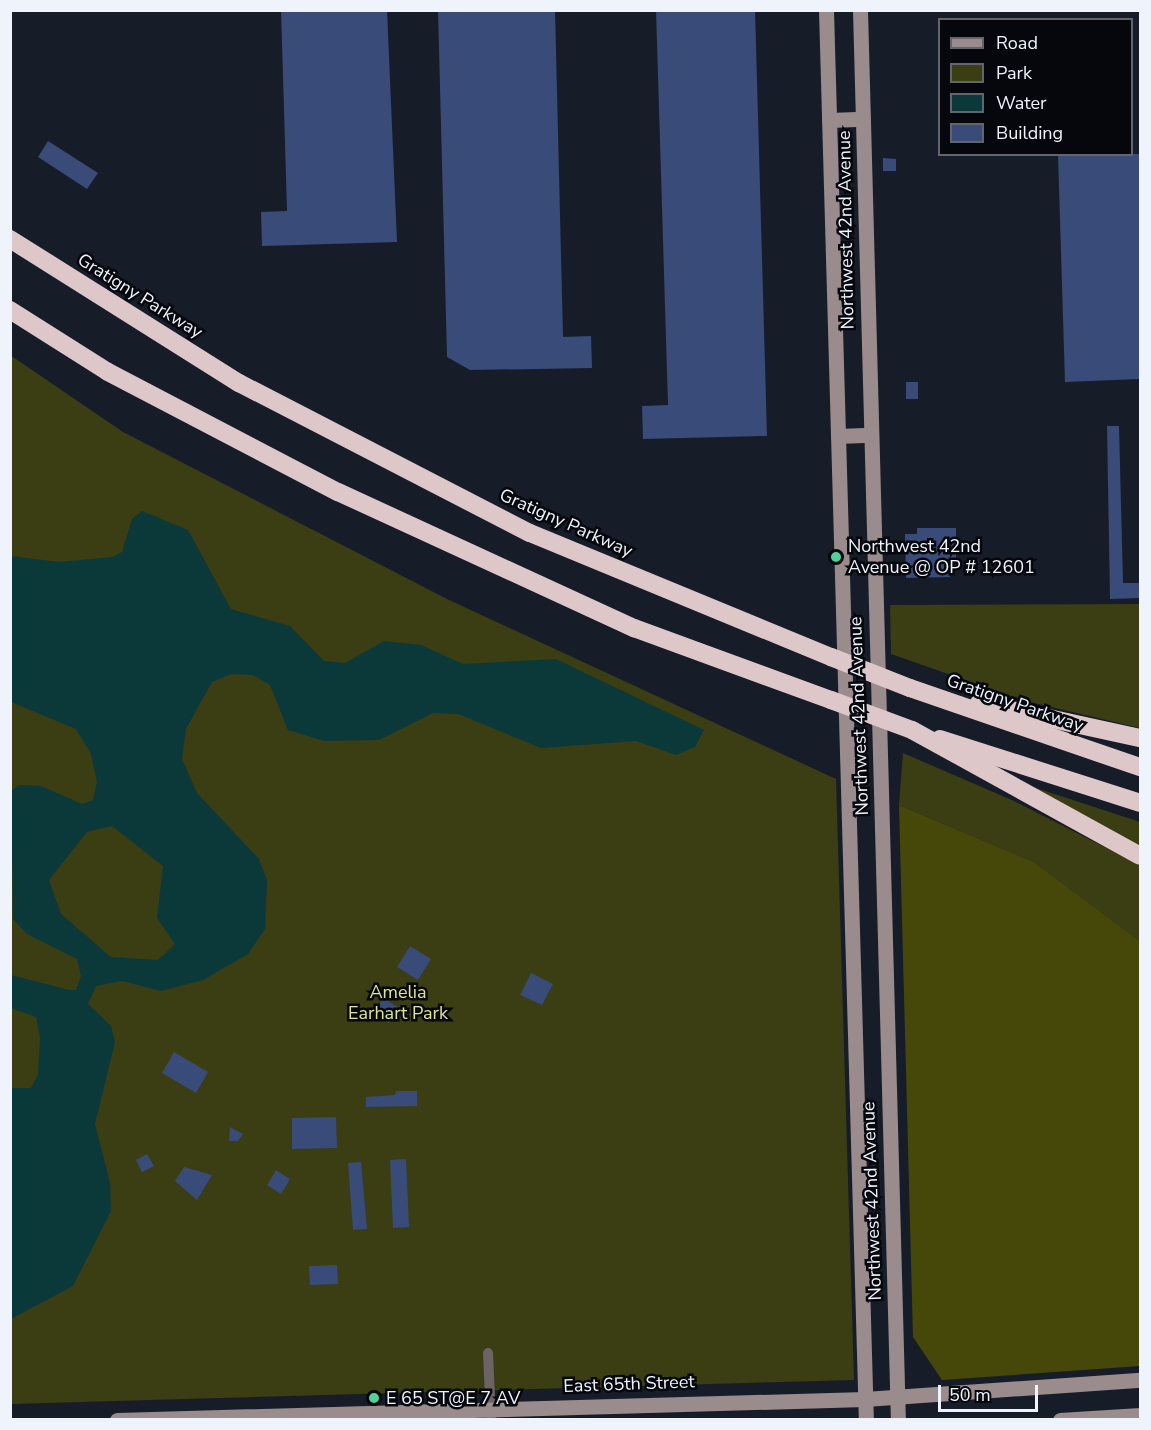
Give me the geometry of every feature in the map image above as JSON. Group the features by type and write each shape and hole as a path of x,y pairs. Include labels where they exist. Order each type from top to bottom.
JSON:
{"highway":[{"name":"Gratigny Parkway","path":"10,239 239,383 519,528 910,688 1140,767"},
{"path":"10,310 108,372 338,492 634,628 912,730 1140,803"},
{"path":"910,688 1140,738"},
{"path":"912,730 1140,856"}],"main road":[{"name":"Northwest 42nd Avenue","path":"826,10 866,1419"},
{"name":"Northwest 42nd Avenue","path":"860,10 898,1419"},
{"path":"829,120 862,119"},
{"path":"838,436 871,435"},
{"name":"East 65th Street","path":"117,1419 490,1414 865,1400 1140,1380"},
{"path":"1060,1419 1140,1415"}],"street":[{"path":"488,1353 490,1414"}],"green space":[{"name":"Amelia Earhart Park","path":"10,355 123,432 447,599 836,779 854,1380 11,1404"},
{"path":"1140,604 1140,728 1022,700 891,654 890,605"},
{"path":"903,753 1014,801 1140,865 1140,941 1034,862 899,805"},
{"path":"1027,785 1140,822 1140,848"}],"shaded area":[{"path":"899,805 1034,862 1140,941 1140,1366 942,1380 913,1337"}],"water":[{"path":"142,511 188,530 231,609 290,626 324,661 345,663 384,641 421,645 463,664 556,659 704,730 695,747 676,755 636,741 541,748 458,714 433,713 379,740 324,741 288,730 270,685 253,675 231,674 212,682 186,729 182,759 197,793 259,859 267,880 265,929 248,954 203,980 161,991 122,981 96,986 88,1004 111,1026 115,1042 95,1124 110,1182 111,1211 73,1286 11,1319 11,1088 31,1088 38,1074 40,1038 36,1017 11,1008 11,975 69,990 76,990 81,976 77,959 27,934 13,919 11,791 19,785 41,786 82,804 93,800 97,782 91,754 76,729 11,702 11,556 59,562 112,557 122,552 132,519","holes":["112,826 163,866 157,918 175,944 158,960 111,957 61,914 49,880 87,832"]}],"building":[{"path":"281,10 387,10 397,242 262,246 261,212 287,211"},
{"path":"438,10 555,10 563,337 591,336 592,368 470,370 447,357"},
{"path":"656,10 755,10 767,436 643,439 642,406 668,405"},
{"path":"48,141 98,173 87,189 38,157"},
{"path":"1133,154 1140,154 1140,379 1065,382 1058,156 1133,156"},
{"path":"883,158 896,159 896,171 883,171"},
{"path":"906,382 918,382 918,399 906,399"},
{"path":"1107,426 1119,426 1123,583 1140,583 1140,598 1110,599"},
{"path":"917,528 956,528 956,565 950,565 950,577 906,578 905,534 917,534"},
{"path":"410,946 431,959 418,980 397,967"},
{"path":"531,973 553,984 542,1005 520,995"},
{"path":"383,998 399,1008 389,1023 374,1013"},
{"path":"174,1052 208,1072 196,1093 162,1073"},
{"path":"396,1091 417,1091 417,1106 366,1107 366,1097 395,1095"},
{"path":"336,1117 337,1148 292,1149 292,1118"},
{"path":"230,1127 243,1134 238,1141 229,1141"},
{"path":"147,1154 154,1166 142,1172 136,1160"},
{"path":"406,1159 409,1227 393,1228 390,1160"},
{"path":"361,1162 367,1229 353,1230 348,1163"},
{"path":"184,1167 212,1175 197,1200 175,1181"},
{"path":"276,1170 290,1179 281,1194 267,1185"},
{"path":"337,1265 338,1284 310,1285 309,1266"}],"place":[{"name":"Northwest 42nd Avenue @ OP # 12601","path":"836,557"},
{"name":"E 65 ST@E 7 AV","path":"374,1398"}]}
